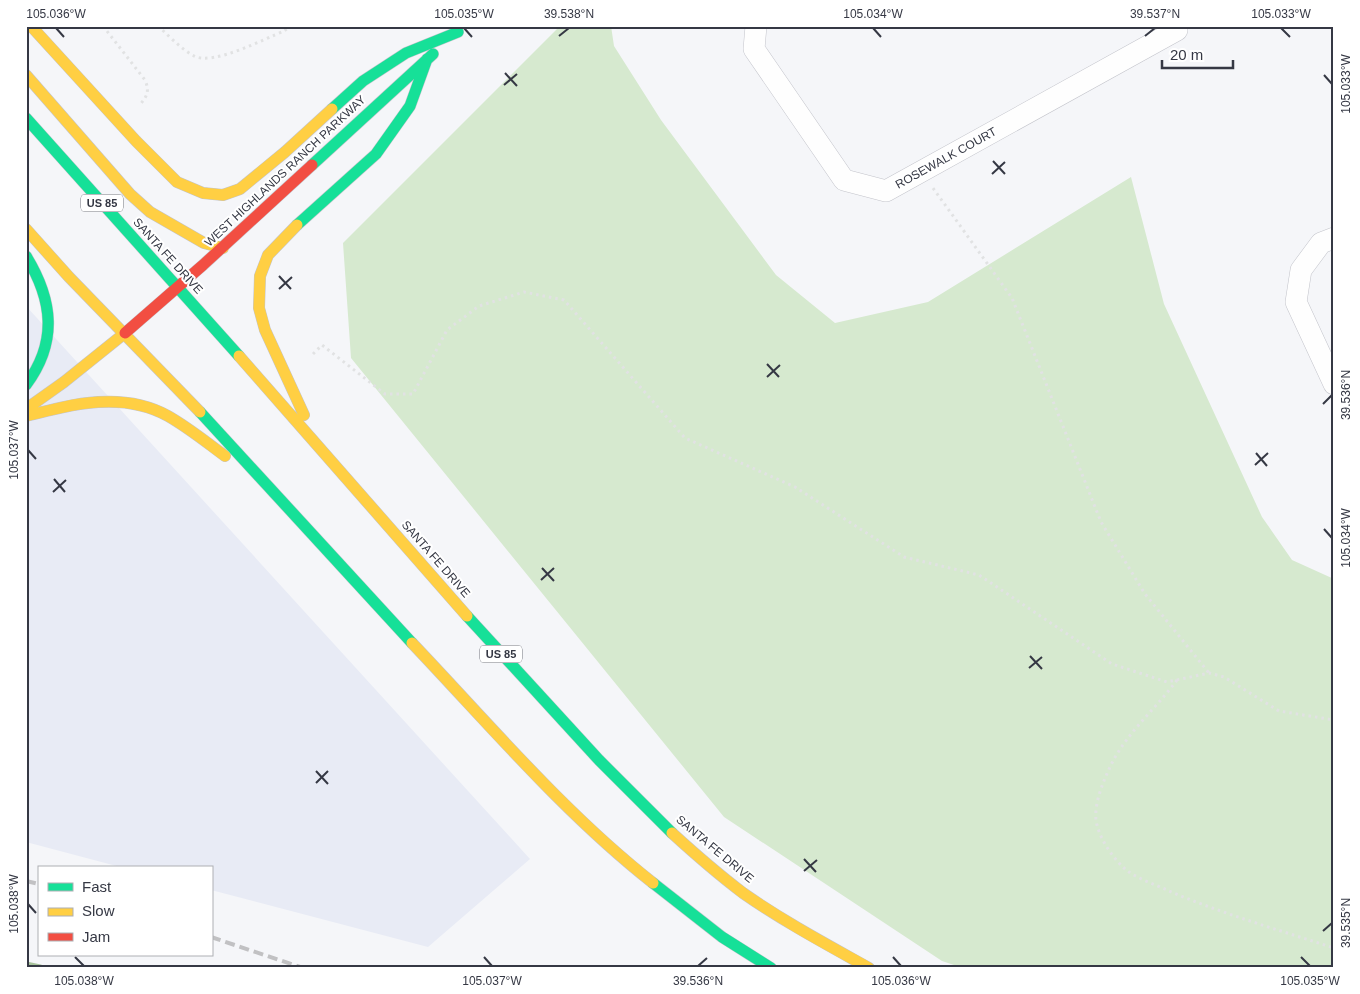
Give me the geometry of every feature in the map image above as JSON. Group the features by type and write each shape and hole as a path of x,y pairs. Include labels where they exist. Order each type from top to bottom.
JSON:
{"main road":[{"path":"31,26 136,141 177,182 199,192 223,195 240,189 285,152 363,81 406,53 460,29"},
{"name":"WEST HIGHLANDS RANCH PARKWAY","path":"26,409 125,334 178,288 460,29"},
{"path":"320,448 265,330 259,308 260,276 268,255 283,238 376,154 410,106 427,59"},
{"path":"26,75 130,194 150,212 204,243 222,248"},
{"name":"SANTA FE DRIVE","path":"26,118 320,448 432,577 574,735 622,785 728,881 822,942 869,968"},
{"path":"26,229 69,278 217,429 384,614 582,820 621,858 722,938 771,968"},
{"path":"26,256 42,286 47,308 48,333 43,357 26,385"},
{"path":"26,416 82,402 119,400 142,404 165,414 188,428 282,500"}],"street":[{"name":"ROSEWALK COURT","path":"756,26 754,49 844,180 886,191 1180,27"},
{"path":"1334,238 1321,243 1301,270 1296,302 1334,384"}],"path":[{"path":"103,26 145,80 148,88 147,96 139,106"},
{"path":"158,26 196,58 224,56 284,31 291,26"},
{"path":"922,172 1012,298 1101,522 1145,594 1209,673"},
{"path":"313,354 322,345 385,394 413,394 447,330 479,306 524,292 564,300 685,438 795,487 904,558 979,575 1112,664 1167,682 1209,673 1224,677 1279,712 1334,720"},
{"path":"1177,680 1162,699 1138,723 1110,767 1096,812 1096,824 1101,838 1122,866 1138,878 1209,907 1334,948"}],"shaded area":[{"path":"26,306 530,859 428,947 212,890 212,866 116,866 26,842"}],"green space":[{"path":"560,26 611,26 614,46 661,120 776,275 835,323 928,302 1131,177 1164,304 1262,517 1292,560 1334,579 1334,968 963,968 942,961 724,817 351,358 343,243"}],"waterway":[{"path":"26,965 40,968"}],"railway":[{"path":"26,881 38,884"},
{"path":"212,937 303,968"}],"traffic: fast":[{"path":"332,109 363,81 406,53 458,32"},
{"path":"312,165 433,54"},
{"path":"297,225 376,154 410,106 427,59"},
{"path":"26,118 239,356"},
{"path":"26,256 42,289 48,321 43,353 26,385"},
{"path":"200,412 412,643"},
{"path":"467,616 599,760 672,833"},
{"path":"653,883 722,937 771,968"}],"traffic: slow":[{"path":"31,26 136,141 177,182 203,193 223,195 240,189 285,152 332,109"},
{"path":"26,75 130,194 150,212 204,243 223,248"},
{"path":"297,225 268,255 260,276 259,308 265,330 304,415"},
{"path":"26,229 69,277 200,412"},
{"path":"26,409 64,382 125,333"},
{"path":"239,356 467,616"},
{"path":"26,416 80,404 98,402 133,404 151,408 168,416 225,456"},
{"path":"412,643 558,798 620,856 653,883"},
{"path":"672,833 743,893 789,923 869,968"}],"traffic: jam":[{"path":"125,333 203,265 312,165"}]}
